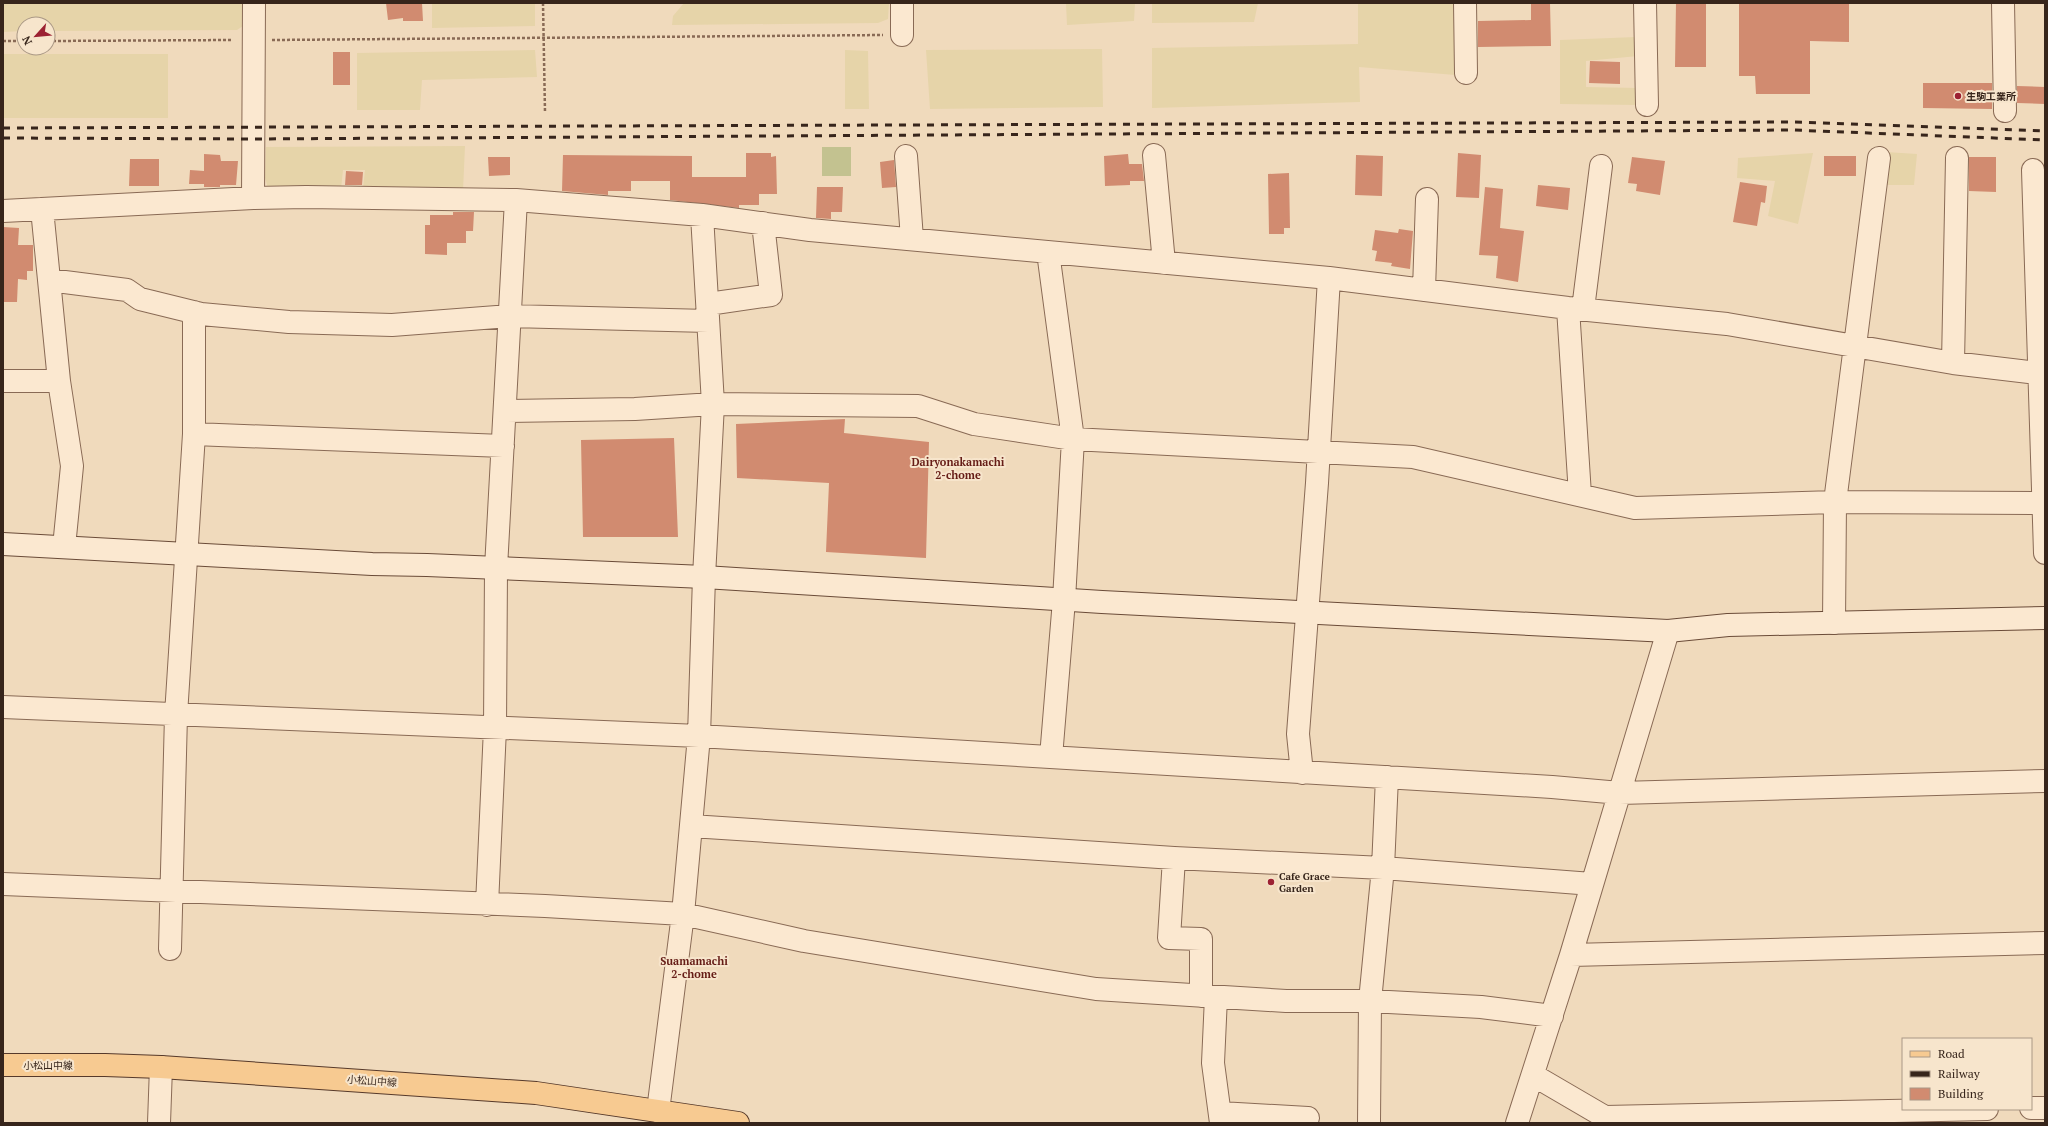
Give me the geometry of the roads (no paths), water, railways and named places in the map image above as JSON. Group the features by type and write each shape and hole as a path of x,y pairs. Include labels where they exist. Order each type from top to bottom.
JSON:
{"main road":[{"name":"小松山中線","path":"3,1065 105,1065 161,1067 536,1093 738,1123"}],"street":[{"path":"253,198 254,3"},
{"path":"902,3 902,34"},
{"path":"1465,3 1466,73"},
{"path":"1645,3 1647,105"},
{"path":"2004,3 2005,111"},
{"path":"1154,155 1164,263"},
{"path":"906,156 912,239"},
{"path":"1834,623 1835,502 1879,158"},
{"path":"1953,363 1957,158"},
{"path":"1580,495 1576,308 1601,166"},
{"path":"2033,170 2042,374 2045,553"},
{"path":"3,211 253,198 516,200 702,215 810,230 1329,278 1576,308 1726,324 1953,363 2042,374"},
{"path":"487,905 495,728 496,568 516,200"},
{"path":"1424,290 1427,200"},
{"path":"42,209 59,382 72,466 64,548"},
{"path":"658,1111 683,914 699,736 704,577 713,404 702,215"},
{"path":"49,280 127,290 140,299 194,312 289,322 392,326 510,316 708,312 771,295 762,223"},
{"path":"1048,252 1073,439 1064,600 1051,757"},
{"path":"1302,773 1298,734 1329,278"},
{"path":"170,949 176,715 194,434 194,312"},
{"path":"3,381 59,382"},
{"path":"504,411 635,409 713,404 918,406 974,424 1073,439 1413,458 1635,508 1835,502 2044,503"},
{"path":"194,434 503,446"},
{"path":"3,544 372,564 704,577 1064,600 1668,631 1728,625 2045,618"},
{"path":"1518,1123 1571,955 1668,631"},
{"path":"3,707 699,736 1552,787 1620,793 2045,781"},
{"path":"1369,1123 1370,1000 1383,868 1387,777"},
{"path":"691,826 1174,858 1383,868 1592,884"},
{"path":"1174,858 1169,938 1201,940 1209,996 1213,1063 1220,1118 1308,1118"},
{"path":"3,884 487,905 552,906 683,914 804,941 1096,989 1286,1001 1370,1000 1481,1007 1552,1016"},
{"path":"1571,955 2045,943"},
{"path":"159,1123 161,1067"},
{"path":"1533,1076 1605,1117 1939,1110"},
{"path":"2032,1108 2045,1108"}],"railway":[{"path":"3,128 1792,122 2045,131"},
{"path":"3,138 253,139 1793,130 2045,140"}],"place":[{"name":"生駒工業所","path":"1958,96"},
{"name":"Cafe Grace Garden","path":"1271,882"}],"district":[{"name":"Dairyonakamachi 2-chome","path":"958,468"},
{"name":"Suamamachi 2-chome","path":"694,967"}]}
